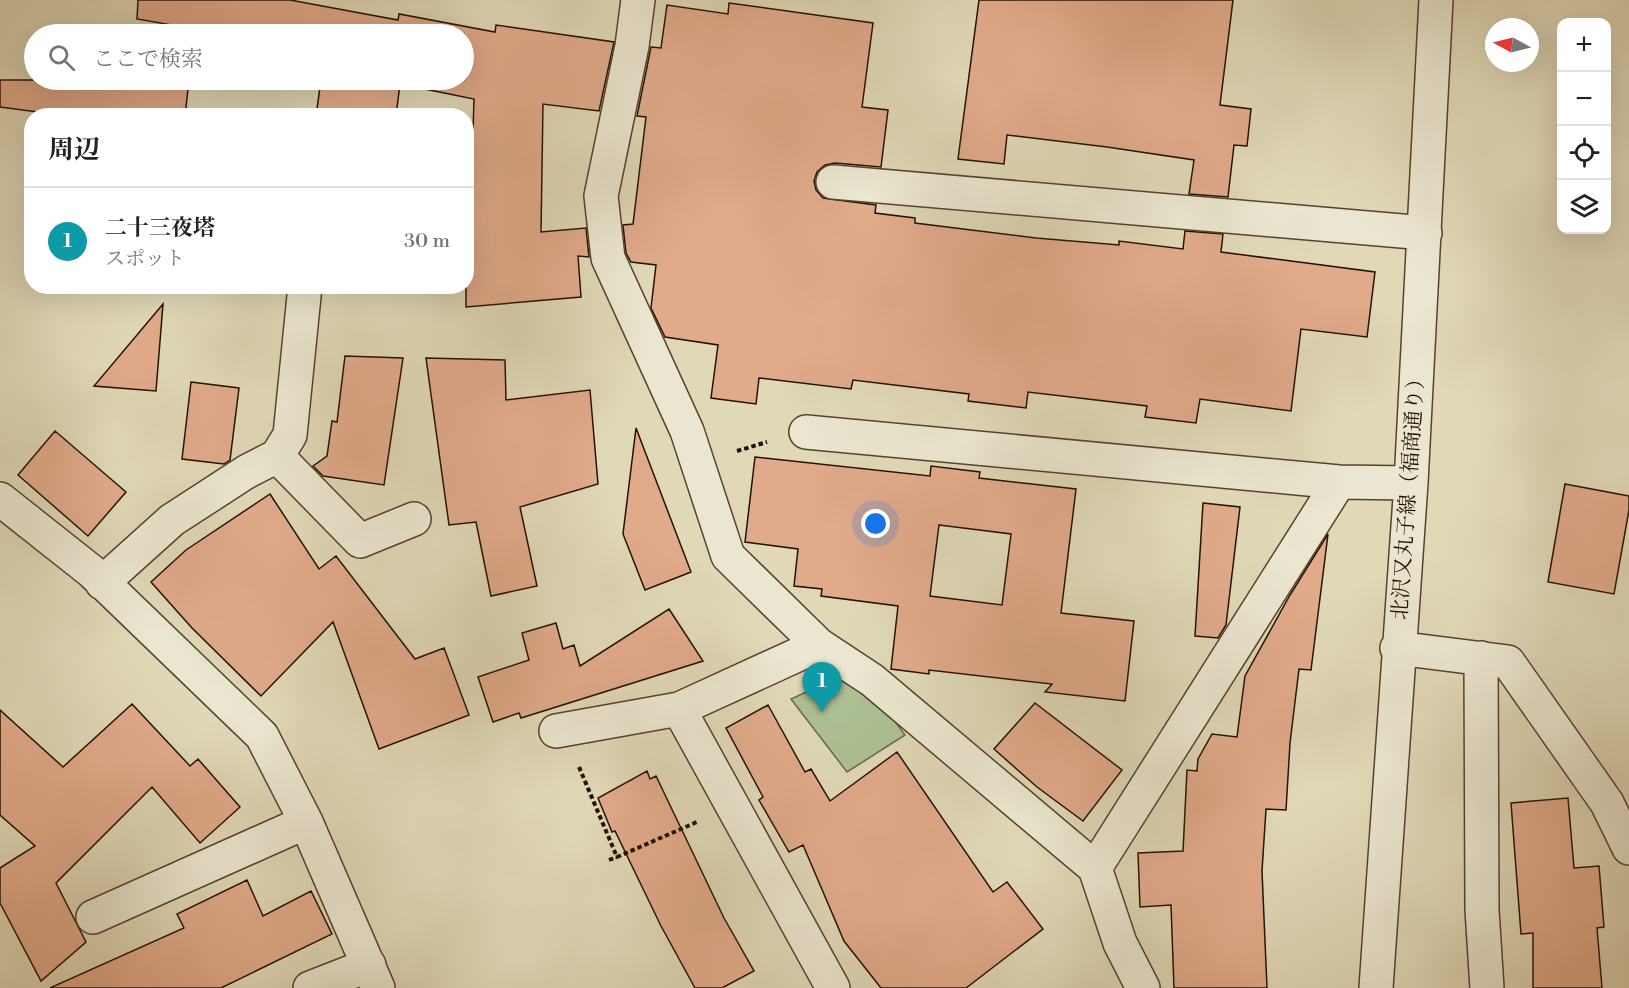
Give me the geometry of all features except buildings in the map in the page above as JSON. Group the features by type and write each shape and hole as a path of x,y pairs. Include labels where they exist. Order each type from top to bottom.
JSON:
{"street":[{"path":"638,0 632,46 602,196 608,258 687,431 728,556 819,645 872,680 1095,868 1120,943 1143,988"},
{"name":"北沢又丸子線（福商通り）","path":"1376,988 1397,648 1411,483 1436,0"},
{"path":"833,182 1425,233"},
{"path":"102,583 172,520 246,472 277,456 290,435 304,294"},
{"path":"806,432 1339,482 1411,483"},
{"path":"277,456 360,542 414,519"},
{"path":"1095,868 1339,482"},
{"path":"0,499 102,583 262,736 306,822 373,976 310,988"},
{"path":"560,730 679,709 819,645"},
{"path":"1397,648 1508,662 1618,800 1629,848"},
{"path":"1481,658 1482,910 1487,988"},
{"path":"679,709 833,988"},
{"path":"93,917 306,822"}],"path":[{"path":"697,462 806,432"},
{"path":"560,730 617,857"},
{"path":"609,860 733,806"}],"green space":[{"path":"841,676 880,701 905,735 847,772 791,699"}],"place":[{"name":"二十三夜塔","path":"822,712"}]}
